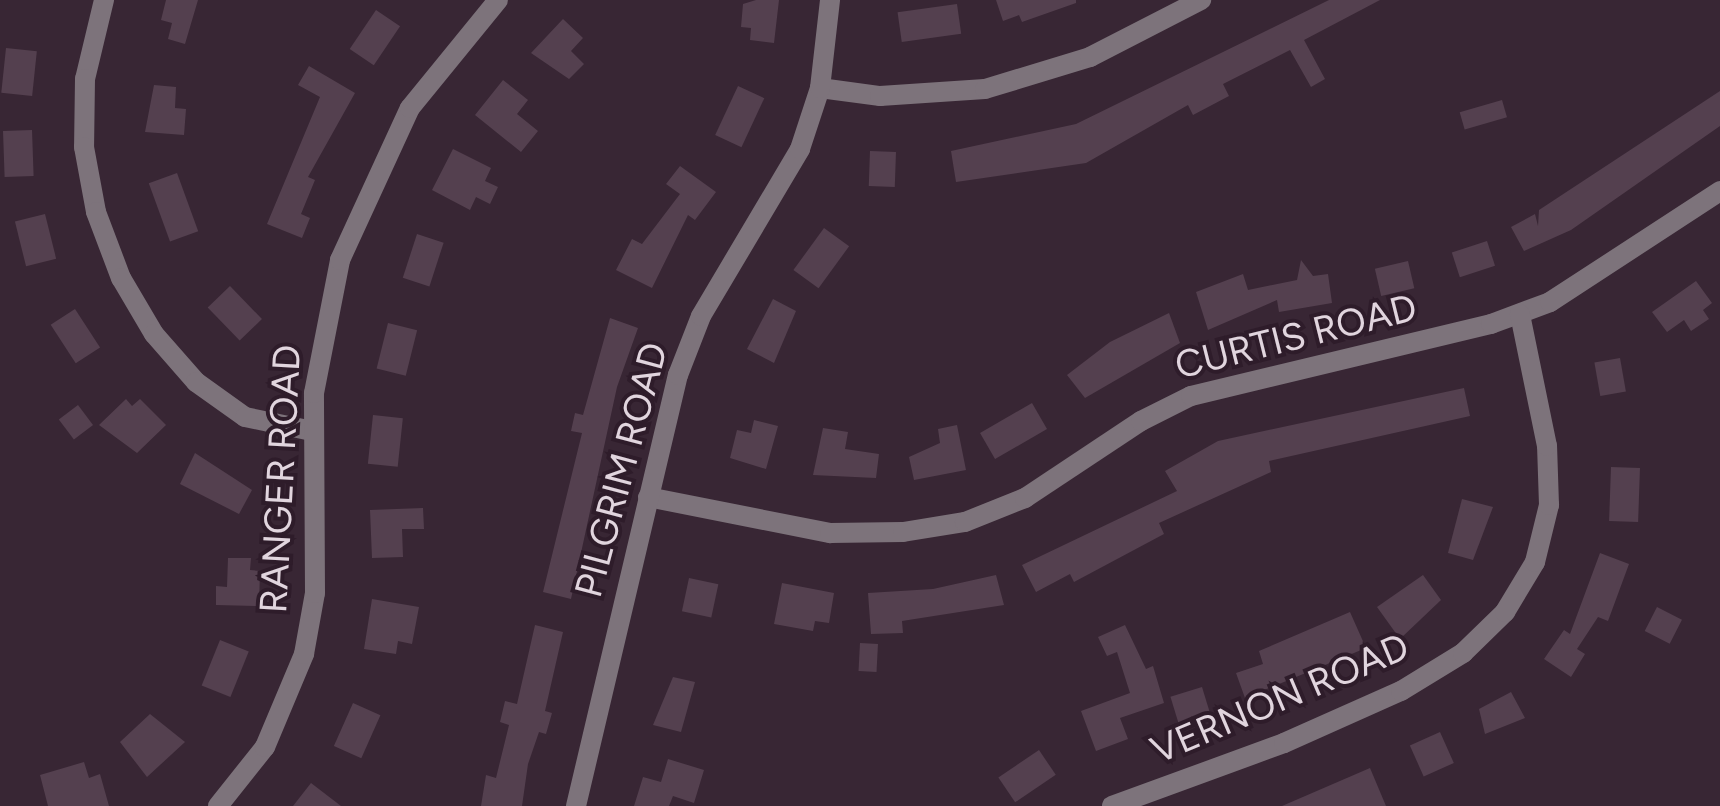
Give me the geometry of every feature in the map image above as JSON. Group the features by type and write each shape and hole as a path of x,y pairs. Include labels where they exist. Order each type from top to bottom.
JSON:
{"street":[{"path":"104,0 86,79 84,147 96,212 121,278 154,334 196,382 245,417 312,432"},
{"name":"RANGER ROAD","path":"218,806 265,747 304,654 314,592 312,432 324,324 365,195 410,108 498,0"},
{"name":"PILGRIM ROAD","path":"576,806 648,497 689,344 786,177 820,88 830,0"},
{"path":"820,88 880,96 984,89 1090,58 1200,0"},
{"name":"CURTIS ROAD","path":"648,497 830,533 935,529 1026,498 1141,421 1191,396 1520,314 1606,270 1720,191"},
{"name":"VERNON ROAD","path":"1112,806 1284,743 1401,691 1463,653 1506,612 1535,562 1549,506 1547,446 1520,314"}],"building":[{"path":"166,0 198,0 185,44 168,39 172,23 161,20"},
{"path":"779,0 774,43 750,40 751,28 741,27 743,4"},
{"path":"996,0 1076,3 1022,22 1019,15 1003,21"},
{"path":"1329,0 1380,0 1304,40 1325,79 1311,87 1290,50 1223,84 1229,96 1193,115 1188,105 1086,163 956,182 951,151 1076,124"},
{"path":"957,4 961,34 902,42 898,12"},
{"path":"376,10 400,26 374,65 350,49"},
{"path":"563,19 583,38 571,51 584,64 569,79 531,53"},
{"path":"6,48 37,51 32,96 1,93"},
{"path":"309,66 355,93 308,177 315,180 301,214 310,218 302,238 267,224 320,97 298,85"},
{"path":"503,80 528,100 517,114 538,131 521,152 475,115"},
{"path":"154,85 176,87 175,108 186,109 184,135 145,132"},
{"path":"738,86 764,98 741,147 715,135"},
{"path":"1720,91 1720,126 1571,230 1524,251 1511,227 1535,214 1538,226 1539,210"},
{"path":"1502,100 1507,117 1465,129 1460,112"},
{"path":"32,130 34,176 5,177 3,131"},
{"path":"453,149 491,168 485,181 498,187 490,204 476,197 470,210 432,190"},
{"path":"870,151 896,152 895,187 869,186"},
{"path":"680,166 716,192 695,220 688,215 652,288 616,270 632,239 642,244 680,194 666,184"},
{"path":"177,173 198,231 170,242 149,183"},
{"path":"45,214 56,259 26,266 15,221"},
{"path":"824,228 849,246 819,288 793,270"},
{"path":"417,234 444,243 429,286 403,278"},
{"path":"1487,241 1495,266 1460,277 1452,252"},
{"path":"1301,260 1313,276 1328,274 1332,303 1279,312 1277,300 1208,330 1196,292 1243,274 1248,290 1297,280"},
{"path":"1408,261 1414,288 1381,296 1375,269"},
{"path":"1696,281 1712,303 1703,310 1709,319 1691,331 1684,320 1667,332 1652,312"},
{"path":"230,286 262,319 240,341 208,308"},
{"path":"773,299 796,311 774,363 747,349"},
{"path":"75,309 100,348 76,363 51,325"},
{"path":"1169,313 1180,343 1085,398 1067,375 1110,342"},
{"path":"610,318 638,328 617,387 571,599 543,592 582,433 571,431 575,413 583,415"},
{"path":"388,323 417,330 406,376 377,369"},
{"path":"1620,358 1626,391 1600,396 1594,363"},
{"path":"1464,388 1470,416 1269,461 1271,472 1159,523 1164,534 1074,582 1070,574 1036,592 1022,565 1177,491 1165,471 1218,441"},
{"path":"126,399 132,406 140,399 166,425 137,453 99,425"},
{"path":"1032,403 1047,429 995,459 980,433"},
{"path":"78,405 93,425 74,439 59,419"},
{"path":"373,415 403,418 398,467 368,464"},
{"path":"754,420 778,426 766,469 730,458 737,430 751,433"},
{"path":"957,425 966,470 914,480 909,457 940,443 938,429"},
{"path":"823,428 848,432 845,449 879,454 876,478 813,475"},
{"path":"195,453 252,490 239,514 180,484"},
{"path":"1611,467 1640,468 1638,522 1609,521"},
{"path":"1462,499 1493,507 1473,560 1448,553"},
{"path":"423,508 424,529 402,529 403,557 372,558 370,510"},
{"path":"1600,553 1629,564 1608,621 1598,617 1577,649 1585,654 1571,677 1544,659 1564,630 1570,634"},
{"path":"228,558 251,558 250,570 260,571 259,606 216,605 216,586 227,587"},
{"path":"996,575 1004,605 902,621 903,633 871,634 868,593 933,589"},
{"path":"1423,575 1441,600 1400,639 1377,607"},
{"path":"689,578 718,584 711,617 682,611"},
{"path":"782,583 834,593 829,623 815,621 813,631 774,624"},
{"path":"372,599 419,607 412,644 398,641 396,654 364,649"},
{"path":"1657,607 1682,620 1670,644 1645,631"},
{"path":"1350,612 1366,648 1245,698 1236,673 1263,664 1259,651"},
{"path":"535,625 563,632 545,711 552,713 546,734 539,732 528,764 522,806 481,806 486,775 496,778 509,725 500,722 505,701 517,704"},
{"path":"1125,625 1146,669 1153,666 1164,703 1120,718 1128,739 1096,751 1081,711 1130,693 1117,652 1107,656 1098,637"},
{"path":"220,640 249,652 230,697 202,685"},
{"path":"860,643 878,644 877,672 859,671"},
{"path":"673,677 695,682 681,732 653,725"},
{"path":"1202,687 1210,714 1179,723 1170,697"},
{"path":"1511,692 1525,718 1485,734 1479,709"},
{"path":"353,703 380,715 361,758 334,746"},
{"path":"150,714 185,742 147,777 120,742"},
{"path":"1440,732 1454,763 1424,776 1410,745"},
{"path":"1039,750 1056,775 1015,802 998,777"},
{"path":"668,759 704,770 694,803 673,796 669,806 634,806 643,777 661,782"},
{"path":"84,762 89,778 100,774 109,806 48,806 40,775"},
{"path":"1370,768 1386,806 1282,806"},
{"path":"311,783 341,806 293,806"}]}
